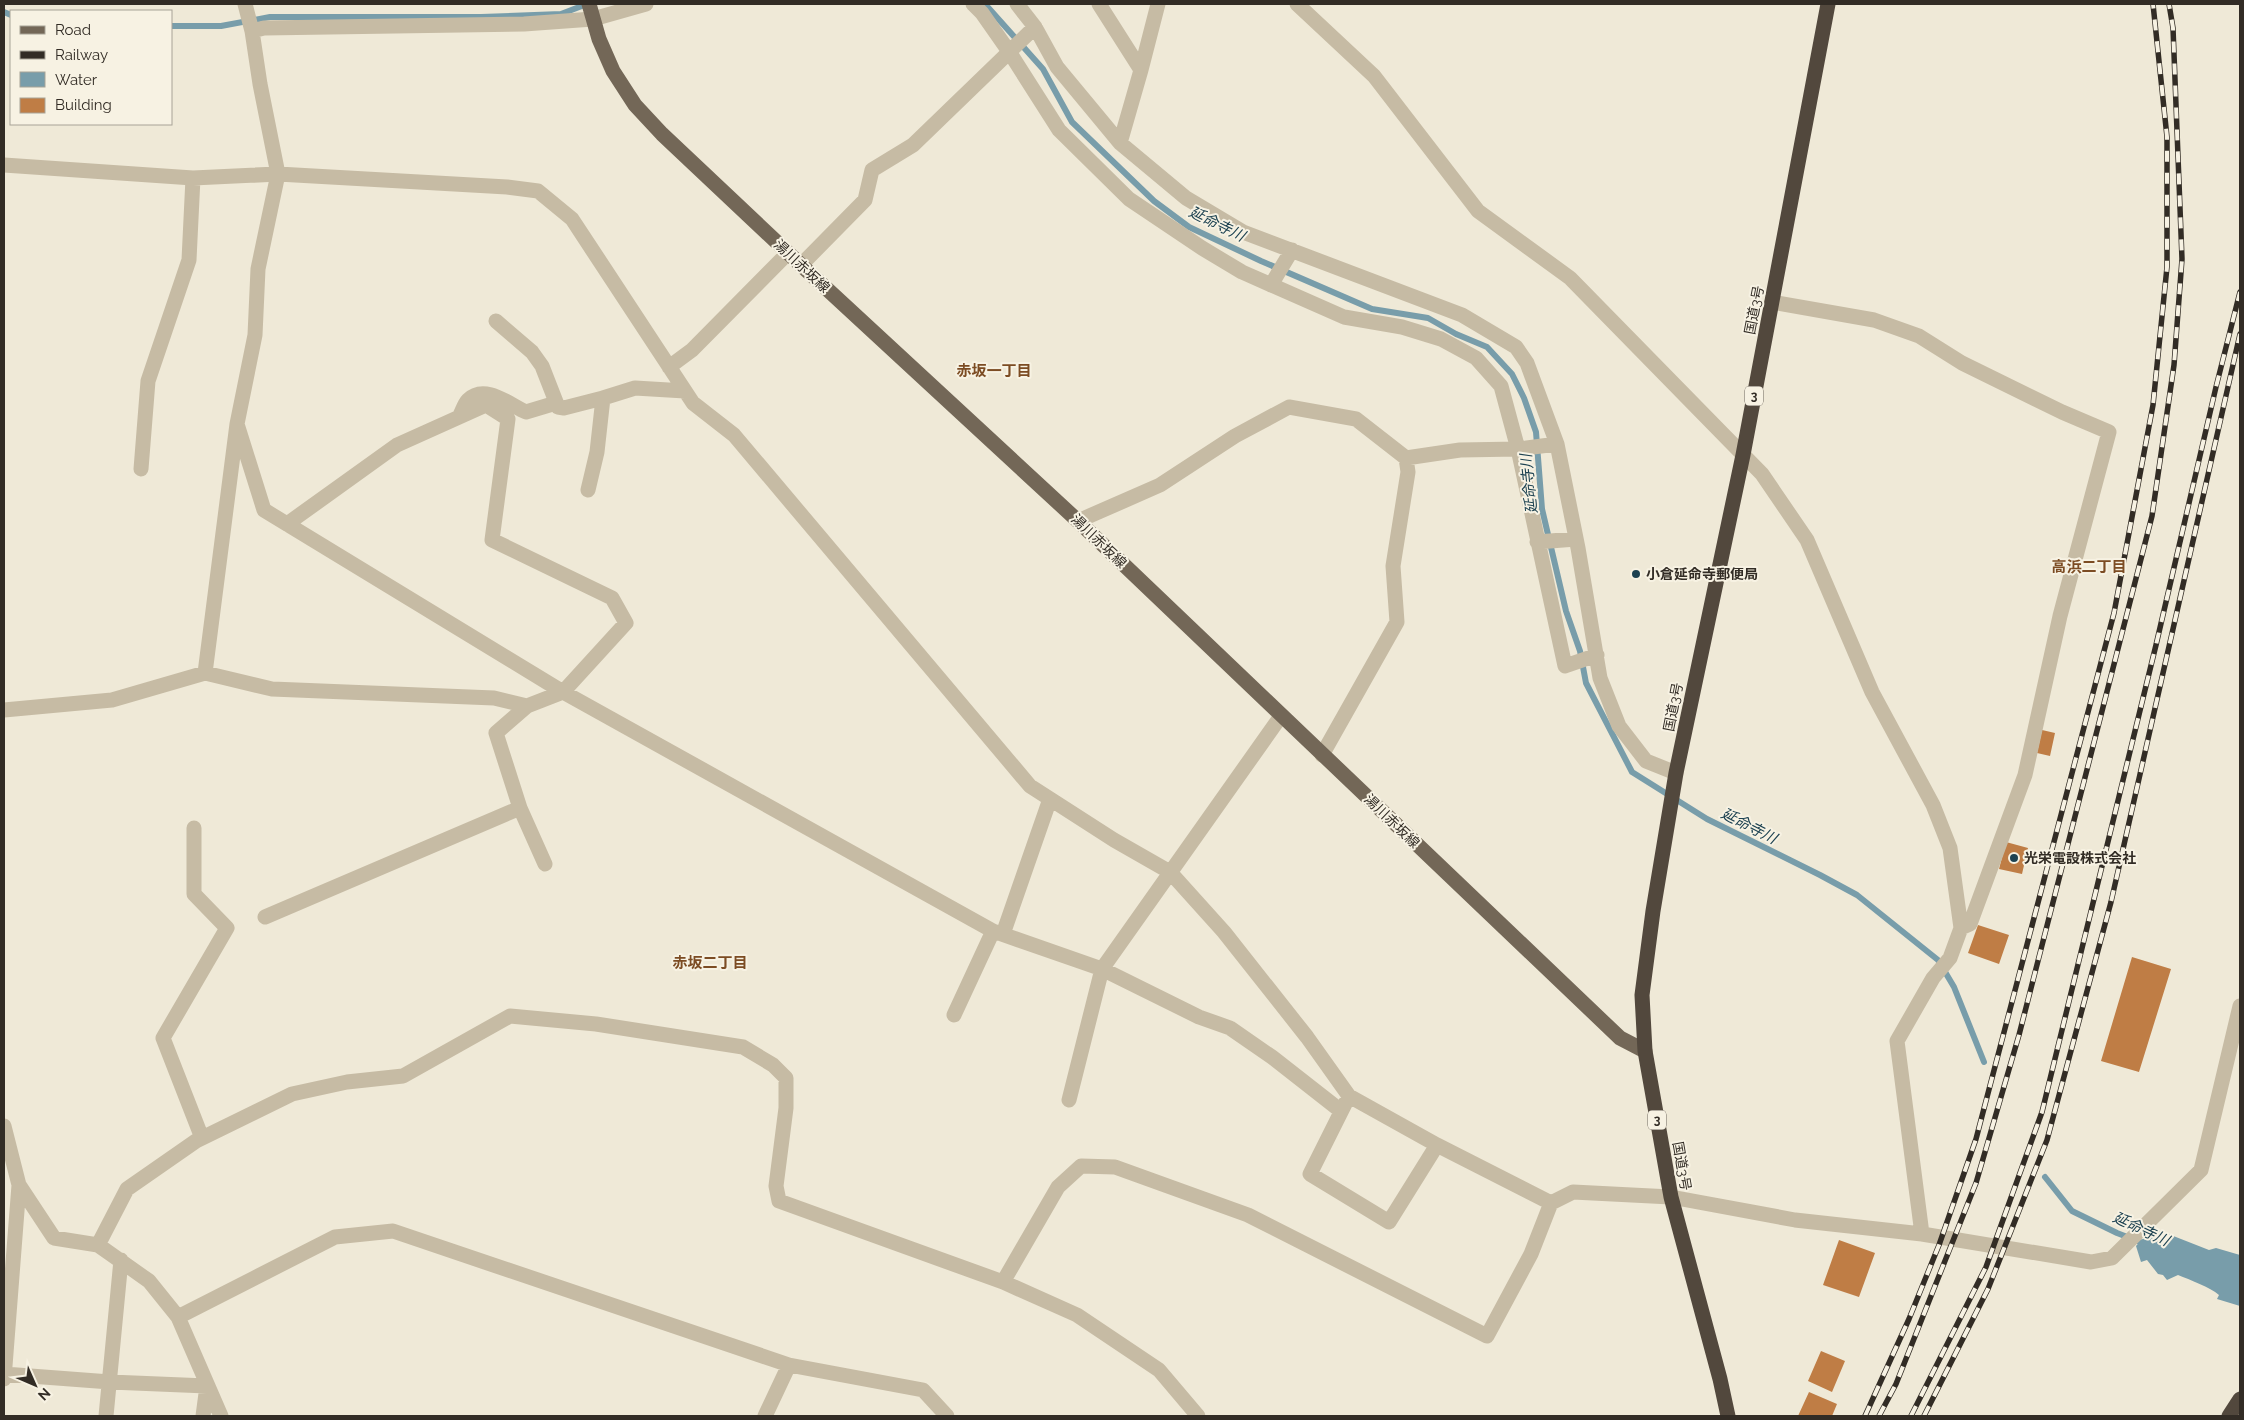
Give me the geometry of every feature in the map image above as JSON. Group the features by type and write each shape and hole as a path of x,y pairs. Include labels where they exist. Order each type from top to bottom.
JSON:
{"highway":[{"name":"国道3号","path":"1728,1416 1720,1379 1671,1197 1645,1051 1642,995 1653,911 1675,780 1743,455 1828,4"},
{"path":"2229,1416 2240,1399"}],"main road":[{"name":"湯川赤坂線","path":"589,4 593,20 613,71 635,105 662,134 788,254 1078,521 1620,1038 1645,1051"}],"street":[{"path":"205,673 237,424 255,335 258,269 278,174 260,84 252,31 245,4"},
{"path":"252,31 264,28 496,25 593,20 646,4"},
{"path":"973,4 1010,53 1059,130 1129,199 1202,248 1242,272 1344,317 1402,327 1441,339 1476,358 1501,386 1518,449 1564,666 1597,655"},
{"path":"1018,4 1035,27 1057,67 1120,143 1186,198 1243,232 1462,315 1516,348 1527,363 1557,444 1576,539 1600,678 1619,726 1646,761 1675,780"},
{"path":"1099,4 1141,70"},
{"path":"1120,143 1158,4"},
{"path":"1297,4 1374,76 1478,211 1570,278 1762,474 1807,540 1872,692 1933,806 1950,848 1961,928 1950,958 1933,978 1897,1041 1922,1234"},
{"path":"801,265 865,200 872,170 914,145 1035,27"},
{"path":"4,164 193,178 278,174 507,187 538,191 572,219 694,403 734,435 1030,786 1114,840 1170,872 1224,932 1307,1037 1349,1096 1437,1146 1551,1203"},
{"path":"141,469 148,381 189,260 193,178"},
{"path":"1271,284 1292,250"},
{"path":"669,367 692,350 788,254"},
{"path":"1772,302 1874,320 1919,336 1962,363 2062,412 2109,432 2060,616 2025,775 1970,924 1961,928"},
{"path":"496,321 532,352 542,366 558,407 564,408 635,388 685,391"},
{"path":"459,417 468,400 480,393 502,398 526,412 556,403"},
{"path":"588,490 597,452 602,398"},
{"path":"287,524 397,445 486,406 508,419 492,540 612,598 626,623 563,692 527,706 496,733 520,808 545,864"},
{"path":"1078,521 1160,485 1235,436 1289,407 1356,419 1406,458 1408,472 1393,566 1397,622 1322,755"},
{"path":"237,424 264,510 563,692 998,932 1102,969 1199,1017 1230,1028 1272,1057 1341,1111"},
{"path":"1406,458 1460,450 1518,449 1557,444"},
{"path":"1537,542 1576,539"},
{"path":"4,710 112,700 205,673 272,689 494,698 527,706"},
{"path":"1069,1100 1102,969 1281,716"},
{"path":"954,1015 998,932 1050,799"},
{"path":"265,917 520,808"},
{"path":"194,828 194,894 227,928 163,1038 202,1138"},
{"path":"1003,1282 1058,1187 1081,1166 1115,1167 1248,1214 1487,1336 1531,1254 1551,1203 1573,1192 1671,1197 1795,1220 1922,1234 2091,1262 2112,1258 2201,1170 2240,1006"},
{"path":"98,1245 127,1189 202,1138 292,1094 347,1082 402,1076 510,1016 596,1024 742,1047 772,1065 786,1078 786,1108 776,1186 779,1200 1003,1282 1078,1315 1159,1370 1198,1416"},
{"path":"1349,1096 1310,1174 1389,1222 1437,1146"},
{"path":"4,1126 19,1185 4,1379"},
{"path":"19,1185 54,1238 98,1245 149,1281 178,1317 221,1416"},
{"path":"178,1317 335,1237 393,1231 789,1364 923,1390 947,1416"},
{"path":"106,1416 121,1260"},
{"path":"765,1416 789,1364"},
{"path":"4,1374 110,1382 207,1386"},
{"path":"203,1416 207,1386"}],"water":[{"path":"2153,1228 2209,1250 2216,1248 2240,1255 2240,1306 2217,1299 2219,1295 2215,1292 2178,1275 2167,1280 2163,1275 2158,1274 2147,1260 2141,1262 2136,1246"}],"building":[{"path":"2042,730 2055,733 2050,756 2037,753"},
{"name":"光栄電設株式会社","path":"2006,842 2028,848 2022,874 1999,869"},
{"path":"1978,925 2009,935 1999,964 1968,953"},
{"path":"2132,957 2171,969 2139,1072 2101,1061"},
{"path":"1839,1240 1875,1253 1859,1297 1823,1285"},
{"path":"1821,1351 1845,1361 1832,1392 1808,1381"},
{"path":"1809,1392 1837,1404 1832,1416 1798,1416"}],"waterway":[{"name":"延命寺川","path":"172,26 221,26 270,17 481,17 561,14 587,4"},
{"name":"延命寺川","path":"985,4 1043,69 1072,122 1154,201 1189,227 1261,261 1372,309 1428,318 1456,334 1487,347 1512,374 1524,398 1536,432 1542,509 1566,611 1580,651 1586,683 1632,772 1707,819 1857,895 1938,960 1954,987 1984,1062"},
{"name":"延命寺川","path":"4,12 10,15"},
{"name":"延命寺川","path":"2045,1177 2072,1211 2117,1233 2148,1245"}],"railway":[{"path":"1865,1416 1909,1319 1939,1245 1976,1139 2114,613 2153,405 2167,267 2167,137 2153,4"},
{"path":"1879,1416 1896,1384 1976,1183 2019,1035 2152,516 2174,365 2182,259 2173,28 2169,4"},
{"path":"1911,1416 1986,1267 2042,1112 2240,292"},
{"path":"1924,1416 1988,1289 2047,1140 2111,902 2240,334"}],"place":[{"name":"小倉延命寺郵便局","path":"1636,574"},
{"name":"光栄電設株式会社","path":"2014,858"}],"district":[{"name":"赤坂一丁目","path":"994,371"},
{"name":"高浜二丁目","path":"2089,567"},
{"name":"赤坂二丁目","path":"710,963"}]}
